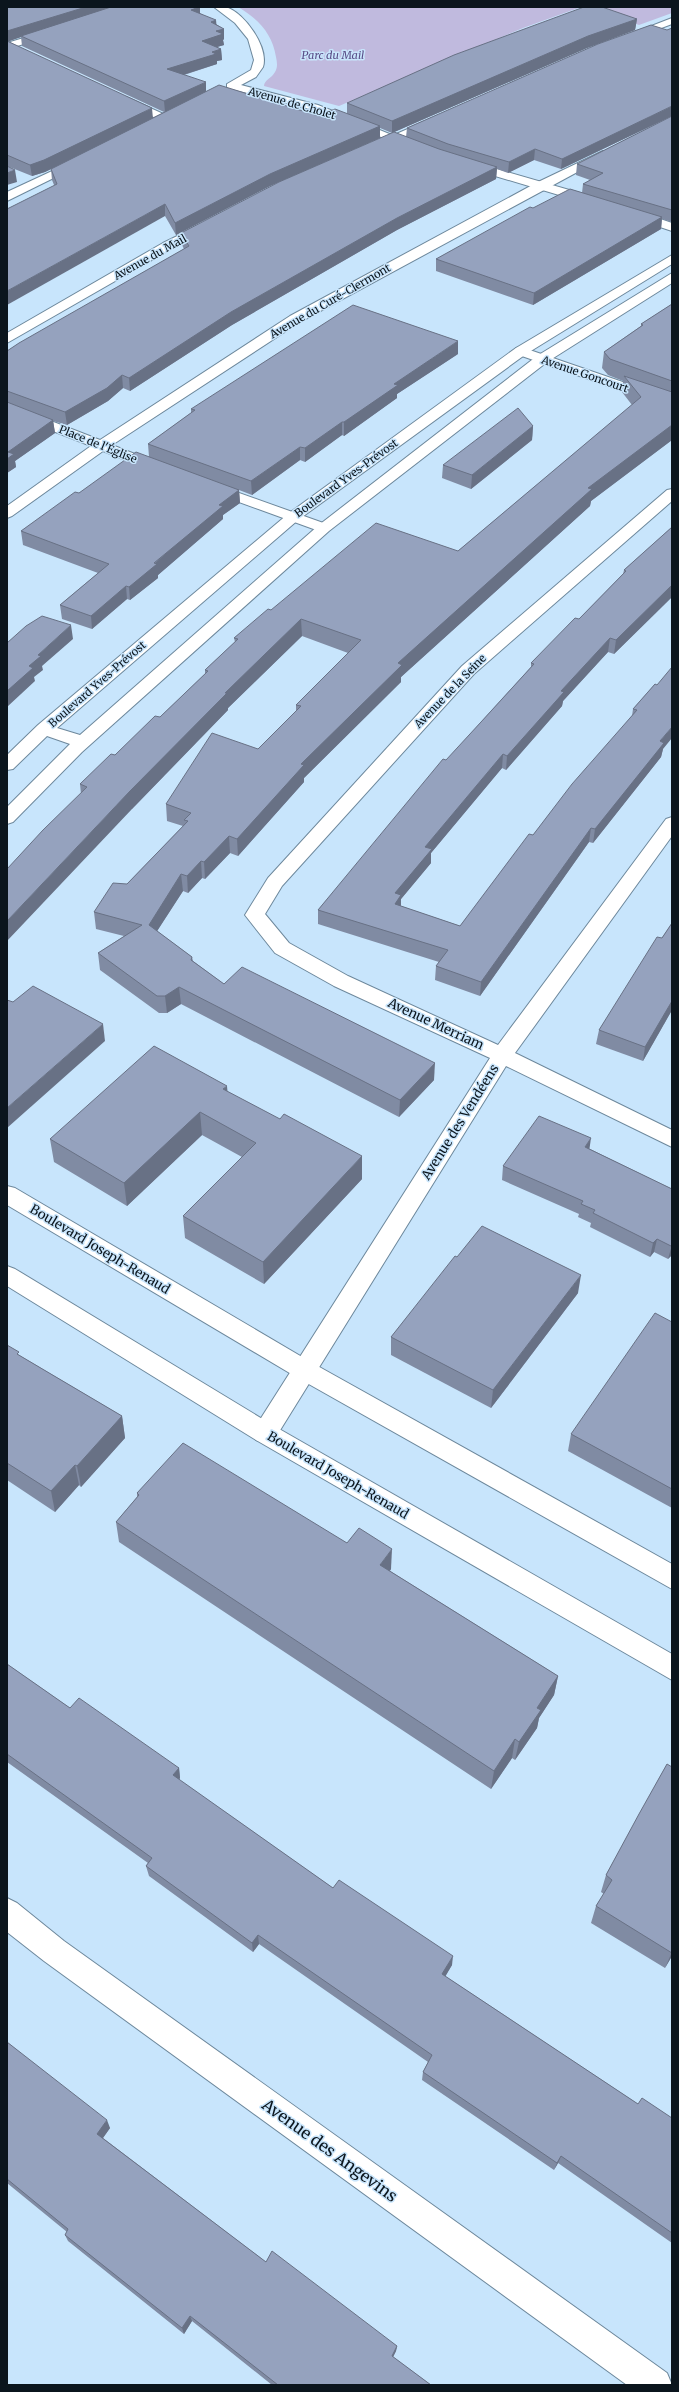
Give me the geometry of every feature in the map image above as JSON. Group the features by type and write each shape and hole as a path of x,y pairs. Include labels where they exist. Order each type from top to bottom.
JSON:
{"street":[{"path":"218,93 254,74 258,68 259,59 256,45 251,33 239,21 219,7"},
{"path":"615,43 672,21"},
{"path":"8,46 62,30"},
{"path":"8,46 23,52"},
{"name":"Avenue de Cholet","path":"231,86 314,107 421,150"},
{"path":"116,96 166,119"},
{"path":"152,126 179,112"},
{"path":"363,152 449,114"},
{"name":"Avenue du Curé-Clermont","path":"7,513 102,445 295,319 540,186 616,148"},
{"path":"7,197 89,156"},
{"path":"458,162 601,204"},
{"path":"20,177 33,183"},
{"path":"624,210 672,227"},
{"name":"Avenue du Mail","path":"7,339 167,246 221,218"},
{"name":"Boulevard Yves-Prévost","path":"7,765 44,729 293,517 521,351 672,259"},
{"name":"Boulevard Yves-Prévost","path":"7,818 82,742 324,528 542,359 672,278"},
{"name":"Avenue Goncourt","path":"521,351 672,404"},
{"name":"Place de l'Église","path":"7,408 175,474"},
{"path":"197,482 324,528"},
{"name":"Avenue de la Seine","path":"255,915 275,882 468,670 672,493"},
{"name":"Boulevard Yves-Prévost","path":"44,729 82,742"},
{"name":"Avenue des Vendéens","path":"265,1433 306,1371 502,1055 672,823"},
{"name":"Avenue Merriam","path":"255,915 282,948 340,981 502,1055 672,1138"},
{"name":"Boulevard Joseph-Renaud","path":"7,1194 306,1371 672,1577"},
{"name":"Boulevard Joseph-Renaud","path":"7,1275 265,1433 672,1668"},
{"name":"Avenue des Angevins","path":"7,1913 54,1950 655,2385"}],"green space":[{"name":"Parc du Mail","path":"238,7 581,7 523,28 339,106 264,86 265,82 274,74 277,68 274,48 267,34 258,22"},
{"path":"587,7 672,7 672,13 639,25"}],"building":[{"path":"7,7 86,7 7,31"},
{"path":"111,7 199,7 191,10 216,20 211,22 224,29 216,31 223,34 202,41 221,49 212,52 216,54 167,69 206,82 164,101 21,36"},
{"path":"584,7 602,7 637,19 588,36 392,121 347,103 454,55"},
{"path":"651,25 667,30 672,28 672,106 562,159 535,149 509,162 448,144 407,128 598,44"},
{"path":"7,41 152,108 44,160 30,165 7,155"},
{"path":"219,85 319,116 335,109 380,126 270,174 175,223 165,204 7,291 7,209 57,184 51,169"},
{"path":"672,116 672,210 583,184 603,173 577,164"},
{"path":"394,132 439,149 497,167 397,218 231,312 129,378 122,375 107,388 65,412 7,391 7,351 189,246 181,233 279,182"},
{"path":"7,166 15,170 7,173"},
{"path":"570,189 662,217 534,293 436,259 530,207 533,208"},
{"path":"672,304 672,381 610,359 604,352 643,325 641,324"},
{"path":"353,305 458,341 394,384 398,385 344,422 305,448 300,447 251,481 148,444 195,410 191,409"},
{"path":"624,376 672,392 672,425 588,488 592,489 398,663 402,665 301,764 304,765 237,839 229,836 204,862 201,861 187,876 181,874 149,925 192,957 191,960 224,984 242,967 435,1063 400,1100 179,987 165,996 157,996 98,953 142,925 94,912 113,883 127,884 188,821 184,820 191,813 166,804 212,733 258,749 301,706 296,705 361,640 301,619 225,693 227,693 130,791 7,921 7,869 43,830 87,787 80,784 111,754 115,755 155,716 160,717 208,671 205,670 238,639 234,638 268,609 271,610 376,523 458,551 641,397"},
{"path":"7,402 53,420 8,452 14,454 7,459"},
{"path":"518,408 533,426 472,475 443,465"},
{"path":"136,452 239,490 219,505 223,506 154,563 157,564 129,587 126,586 91,616 60,605 109,564 21,531 75,492 79,493"},
{"path":"672,527 672,585 616,640 610,638 561,691 564,692 507,756 503,754 425,847 432,849 395,893 401,895 395,904 460,926 529,834 533,835 572,784 637,710 633,709 655,684 657,685 672,667 672,727 660,741 664,743 595,829 591,828 481,982 436,966 448,950 318,910 443,759 446,760 534,664 531,663 575,618 579,619 626,571 624,570"},
{"path":"42,616 71,625 38,655 41,656 29,666 33,668 7,691 7,643 26,626"},
{"path":"672,923 672,1001 645,1047 599,1030 657,937 662,938"},
{"path":"33,986 103,1024 7,1108 7,1000 13,1002"},
{"path":"154,1046 227,1086 223,1089 280,1119 284,1114 362,1156 263,1262 183,1216 256,1143 200,1112 124,1183 50,1139"},
{"path":"539,1116 591,1138 585,1147 672,1189 672,1245 671,1246 657,1239 653,1243 593,1213 595,1210 581,1204 583,1201 503,1166"},
{"path":"482,1226 581,1275 493,1390 391,1337 455,1256 457,1257"},
{"path":"655,1313 672,1322 672,1489 571,1434"},
{"path":"7,1345 19,1352 17,1354 122,1416 77,1466 75,1465 51,1491 7,1463"},
{"path":"183,1443 347,1543 359,1528 392,1549 380,1565 558,1676 537,1708 541,1710 519,1742 515,1739 494,1771 116,1522 139,1495 137,1493"},
{"path":"7,1664 70,1708 79,1698 179,1768 173,1775 333,1888 339,1880 453,1956 442,1974 638,2104 642,2098 672,2118 672,2233 561,2156 557,2163 423,2072 432,2055 258,1935 252,1943 146,1866 152,1858 7,1754"},
{"path":"667,1764 672,1767 672,1953 596,1906 612,1880 606,1875"},
{"path":"7,2042 107,2120 97,2134 266,2262 272,2251 397,2346 392,2356 431,2385 278,2385 190,2316 182,2328 65,2235 68,2229 7,2179"}]}
